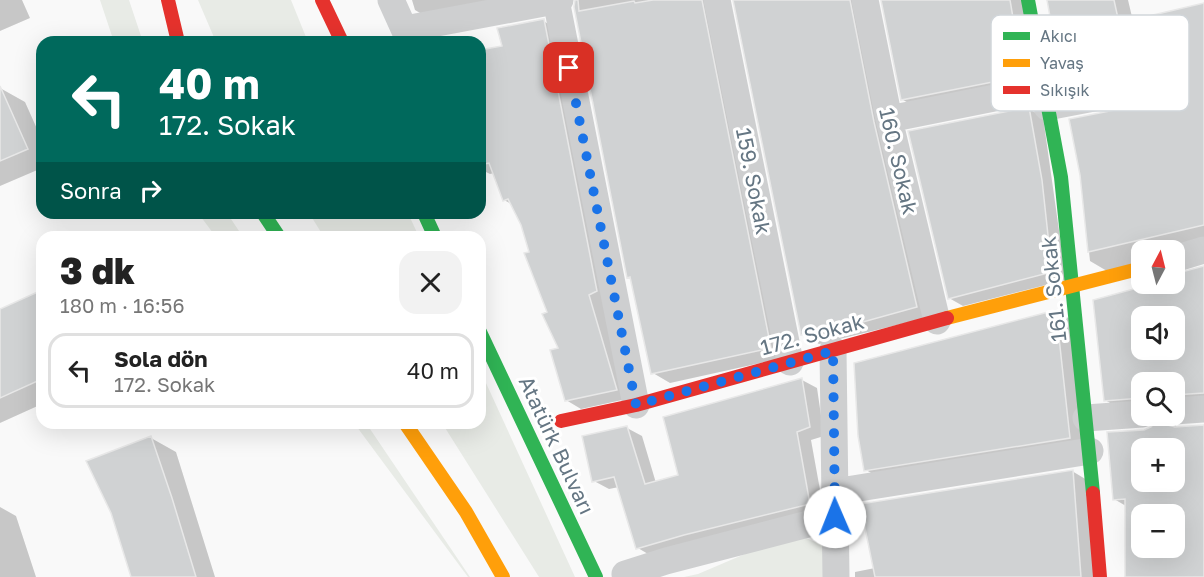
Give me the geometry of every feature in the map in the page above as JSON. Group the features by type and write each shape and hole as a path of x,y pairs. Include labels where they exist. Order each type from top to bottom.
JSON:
{"main road":[{"path":"168,0 177,36"},
{"path":"322,0 339,36"},
{"name":"161. Sokak","path":"1028,0 1031,15"},
{"name":"161. Sokak","path":"1049,111 1061,177 1074,285 1100,577"},
{"name":"172. Sokak","path":"561,421 636,405 937,321 1131,271"},
{"name":"Atatürk Bulvarı","path":"486,345 596,577"},
{"path":"409,429 466,512 502,577"}],"street":[{"path":"391,0 408,36 474,8 557,0 636,405"},
{"name":"159. Sokak","path":"717,0 790,362"},
{"name":"160. Sokak","path":"865,0 889,120 937,321"},
{"path":"889,120 991,105"},
{"path":"1185,256 1204,250"},
{"path":"833,351 836,577"},
{"path":"1185,410 1204,409"},
{"path":"1086,418 1131,415"},
{"path":"625,574 835,505 1090,451"}],"shaded area":[{"path":"100,0 129,0 141,36 112,36"},
{"path":"198,0 291,0 306,36 213,36"},
{"path":"202,219 231,219 239,231 212,231"},
{"path":"313,219 411,219 416,231 320,231"},
{"path":"486,383 575,577 539,577 446,429 486,429"},
{"path":"358,429 370,429 470,577"},
{"path":"806,538 827,547 827,577 684,577 698,574 752,551"}],"building":[{"path":"575,0 578,0 579,11 634,1 635,3 653,0 702,0 771,348 651,374 630,277 627,278 574,7"},
{"path":"733,0 850,0 874,122 917,307 852,325 852,323 801,335"},
{"path":"881,0 1010,0 1013,15 991,15 991,82 901,100"},
{"path":"1047,0 1114,0 1117,15 1050,15"},
{"path":"1204,3 1204,225 1131,240 1131,242 1088,252 1080,175 1069,119 1110,111 1189,111 1189,15 1153,15"},
{"path":"544,19 597,291 589,295 617,390 565,401 550,350 558,348 542,314 547,312 524,253 529,252 521,225 508,199 503,201 489,163 486,164 486,49 502,46 497,28"},
{"path":"0,86 28,149 0,161"},
{"path":"1009,111 1030,111 1042,180 1052,272 948,299 908,131"},
{"path":"1204,266 1204,393 1185,394 1185,372 1131,372 1131,399 1104,401 1093,300 1131,290 1131,294 1185,294 1185,271"},
{"path":"36,293 36,382 0,398 0,309"},
{"path":"1056,310 1070,438 864,471 858,436 854,363"},
{"path":"802,378 810,427 797,432 810,504 636,549 614,477 592,482 582,436 627,426 645,484 678,475 663,417"},
{"path":"1204,425 1204,577 1125,577 1125,499 1113,500 1107,432 1144,430 1151,427"},
{"path":"151,436 196,577 131,577 111,513 86,461"},
{"path":"1073,470 1081,577 875,577 860,504"}],"traffic: fast":[{"path":"1028,0 1031,15"},
{"path":"1049,111 1061,177 1093,493"},
{"path":"267,219 275,231"},
{"path":"427,219 432,231"},
{"path":"486,345 596,577"}],"traffic: slow":[{"path":"947,318 1131,271"},
{"path":"409,429 466,512 503,577"}],"traffic: jam":[{"path":"168,0 177,36"},
{"path":"322,0 339,36"},
{"path":"561,421 636,405 947,318"},
{"path":"1093,493 1100,577"}],"route":[{"path":"569,68 636,405 833,351 835,517"}]}
